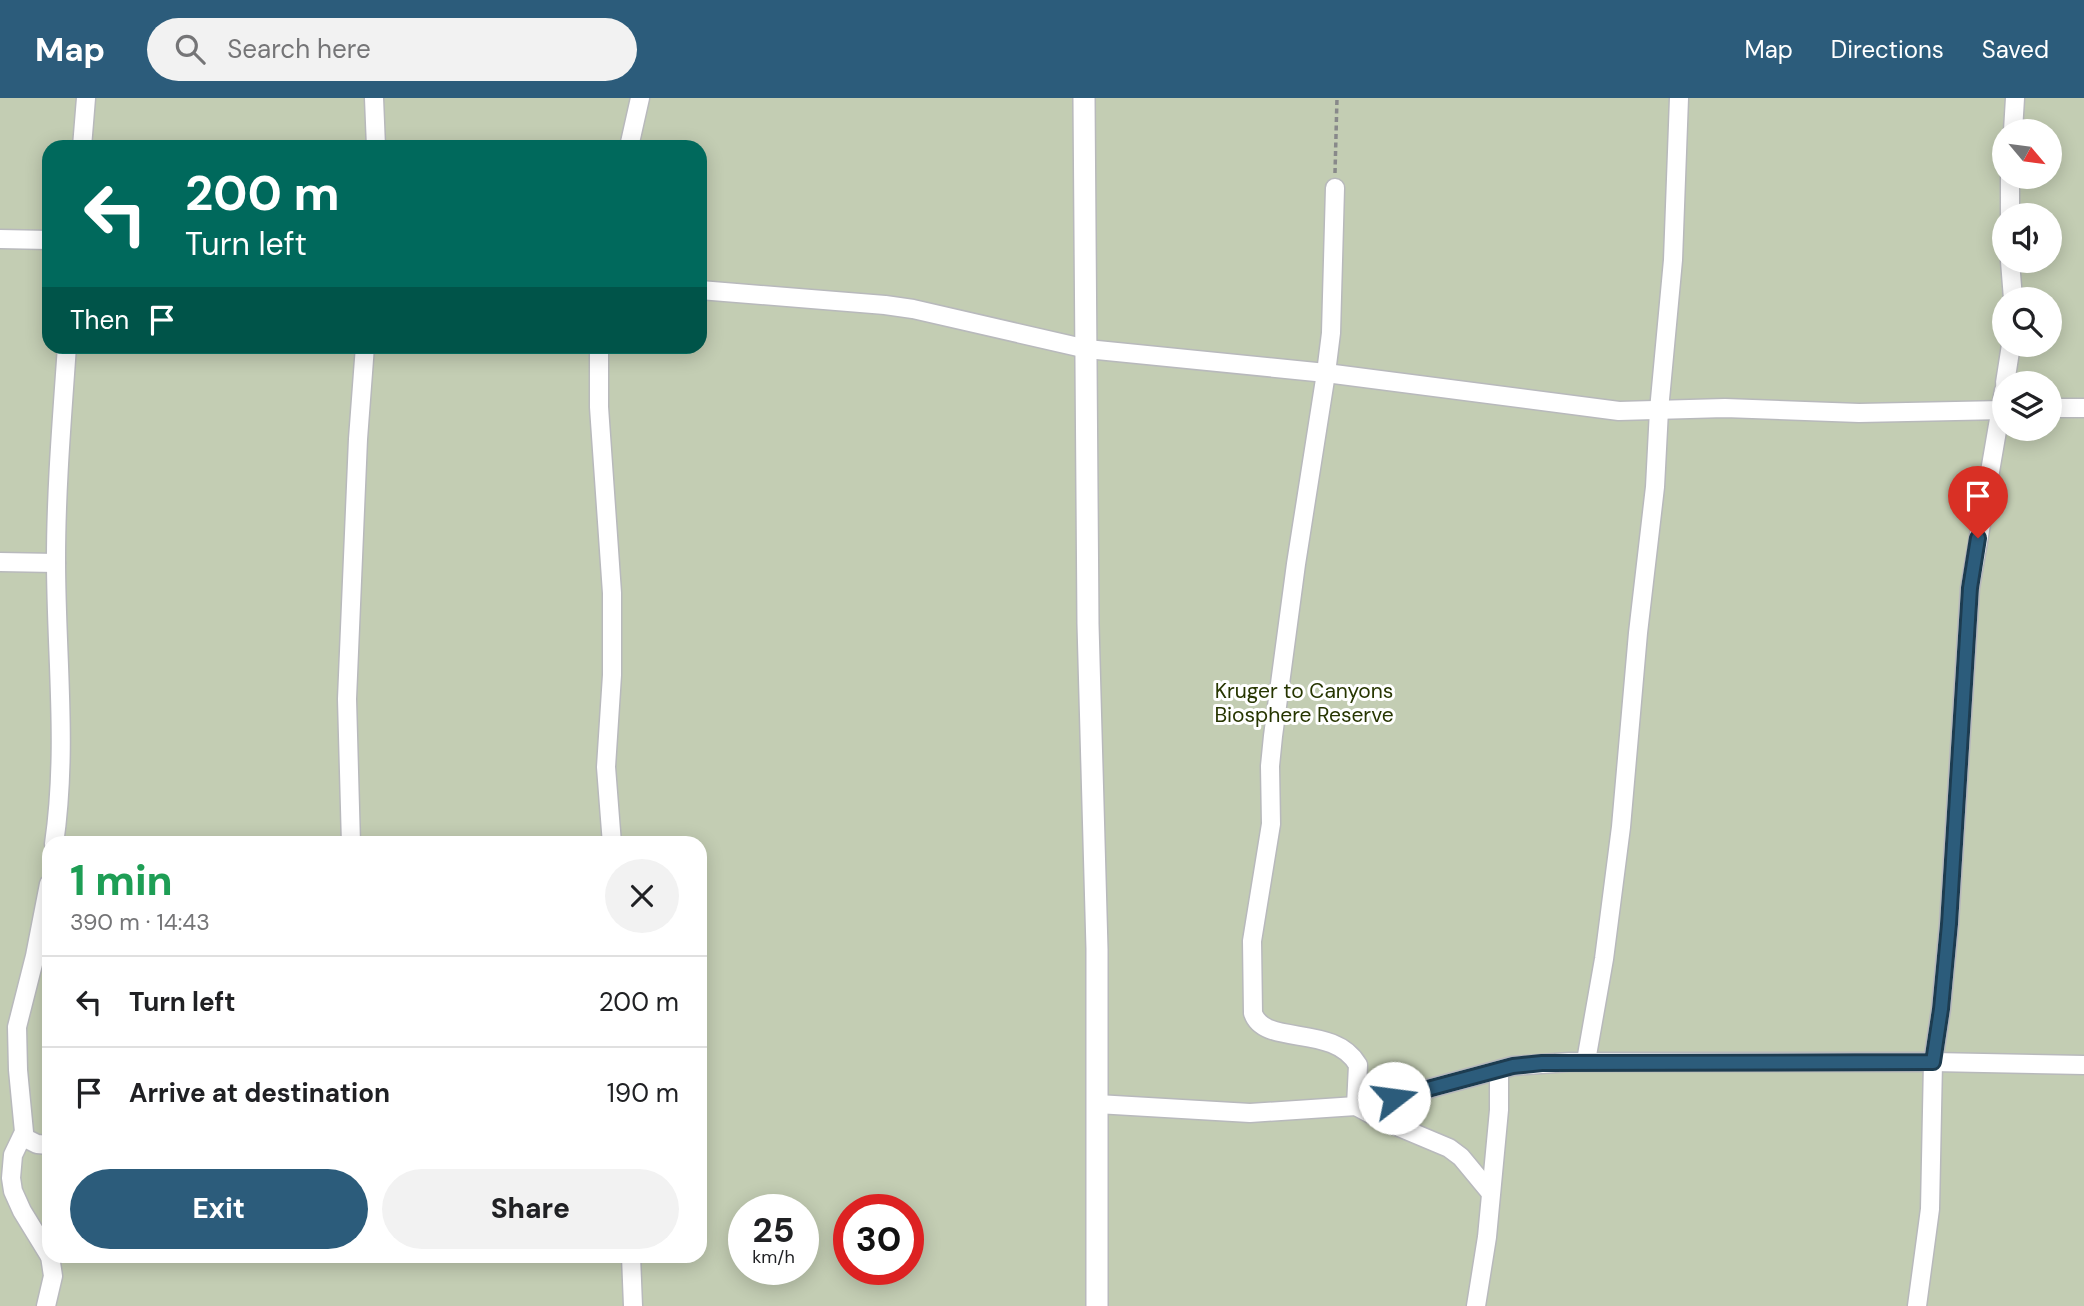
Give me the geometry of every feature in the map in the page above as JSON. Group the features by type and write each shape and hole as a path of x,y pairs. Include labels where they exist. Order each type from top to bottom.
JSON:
{"street":[{"path":"83,140 86,98"},
{"path":"374,98 376,140"},
{"path":"631,140 640,98"},
{"path":"1084,98 1088,624 1096,936 1097,1306"},
{"path":"1586,1061 1604,959 1621,827 1638,633 1655,487 1673,260 1679,98"},
{"path":"2014,119 2015,98"},
{"path":"1335,188 1331,333 1273,736 1270,766 1271,824 1254,929 1252,1005 1256,1021 1263,1027 1280,1033 1329,1041 1353,1058 1358,1070 1356,1105"},
{"path":"0,239 42,240"},
{"path":"707,290 913,309 1087,349 1326,373 1619,411 1725,408 1859,413 1992,410"},
{"path":"55,836 62,767 56,563 57,493 66,354"},
{"path":"351,836 347,699 358,439 364,354"},
{"path":"599,354 599,407 612,593 612,675 606,767 611,836"},
{"path":"2062,408 2084,408"},
{"path":"1917,1306 1930,1209 1933,1062 1947,959 1973,568 1997,441"},
{"path":"0,562 56,563"},
{"path":"42,920 17,1027 23,1137 16,1148 11,1165 13,1191 42,1244"},
{"path":"1097,1104 1250,1113 1356,1105 1384,1101 1525,1064 1586,1061 2084,1065"},
{"path":"1476,1306 1499,1110 1499,1070"},
{"path":"1356,1105 1380,1119 1449,1148 1467,1163 1490,1192"},
{"path":"23,1137 42,1144"},
{"path":"46,1306 53,1276 50,1263"},
{"path":"631,1263 633,1306"}],"path":[{"path":"1335,188 1337,98"}],"green space":[{"name":"Kruger to Canyons Biosphere Reserve","path":"0,98 2084,98 2084,1306 0,1306"}],"route":[{"path":"1394,1098 1525,1064 1586,1061 1933,1062 1949,924 1970,588 1978,538"}]}
